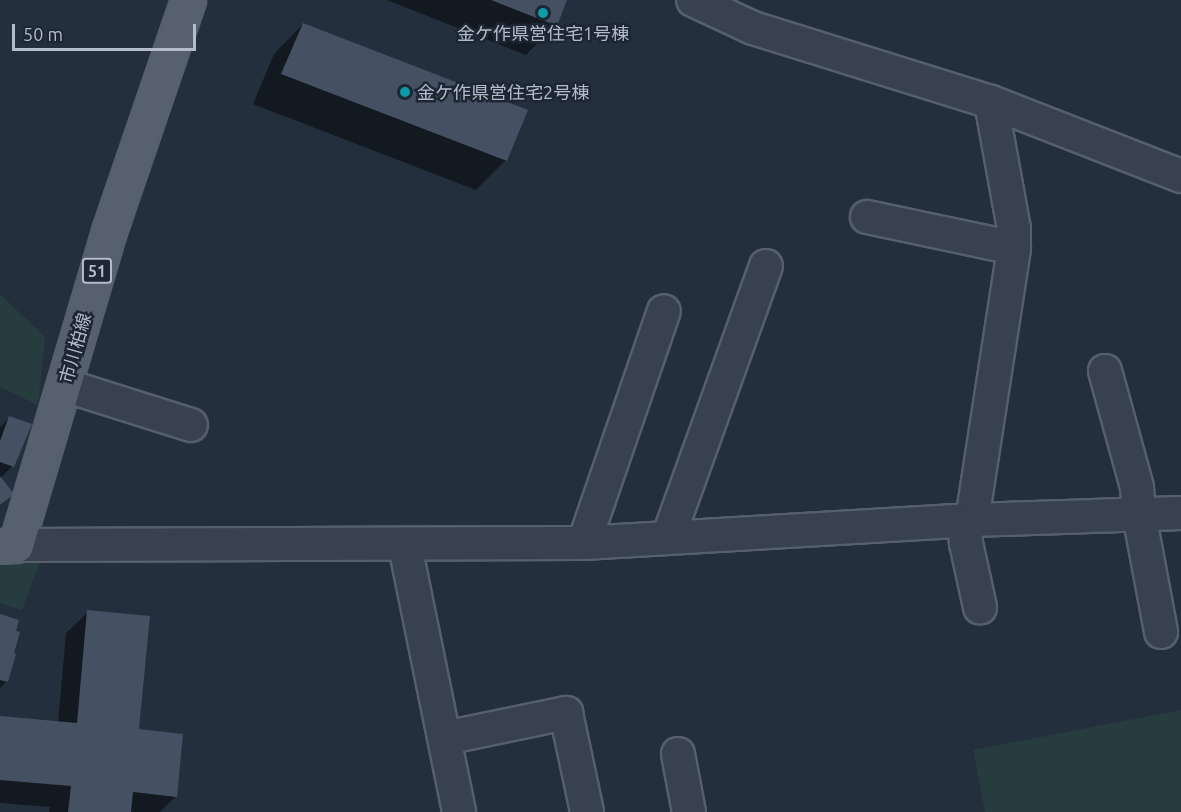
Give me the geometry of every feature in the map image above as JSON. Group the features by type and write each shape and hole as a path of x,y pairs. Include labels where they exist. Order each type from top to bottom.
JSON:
{"main road":[{"name":"市川柏線","path":"8,546 64,385 109,231 188,0"}],"street":[{"path":"693,0 753,28 991,102 1181,177"},
{"path":"980,607 966,543 968,520 1014,248 1014,229 991,102"},
{"path":"867,217 1014,248"},
{"path":"668,538 766,266"},
{"path":"584,543 664,311"},
{"path":"1105,371 1137,487 1139,514 1161,632"},
{"path":"64,385 190,425"},
{"path":"8,546 405,546 584,543 968,520 1181,513"},
{"path":"405,546 459,812"},
{"path":"445,738 566,713 587,812"},
{"path":"678,754 689,812"}],"green space":[{"path":"0,294 45,337 38,405 0,387"},
{"path":"40,561 22,610 0,603 0,563"},
{"path":"1181,710 1181,812 985,812 973,750"}],"building":[{"name":"金ケ作県営住宅1号棟","path":"491,0 567,0 557,26"},
{"name":"金ケ作県営住宅2号棟","path":"303,23 528,110 507,161 281,74"},
{"path":"9,416 32,424 14,467 0,462 0,441"},
{"path":"0,476 14,494 0,505"},
{"path":"87,610 150,616 139,729 183,734 177,797 133,792 131,812 68,812 71,786 0,780 0,716 77,723"},
{"path":"0,614 19,620 16,631 20,632 8,682 0,680"}],"place":[{"name":"金ケ作県営住宅1号棟","path":"543,13"},
{"name":"金ケ作県営住宅2号棟","path":"405,92"}]}
